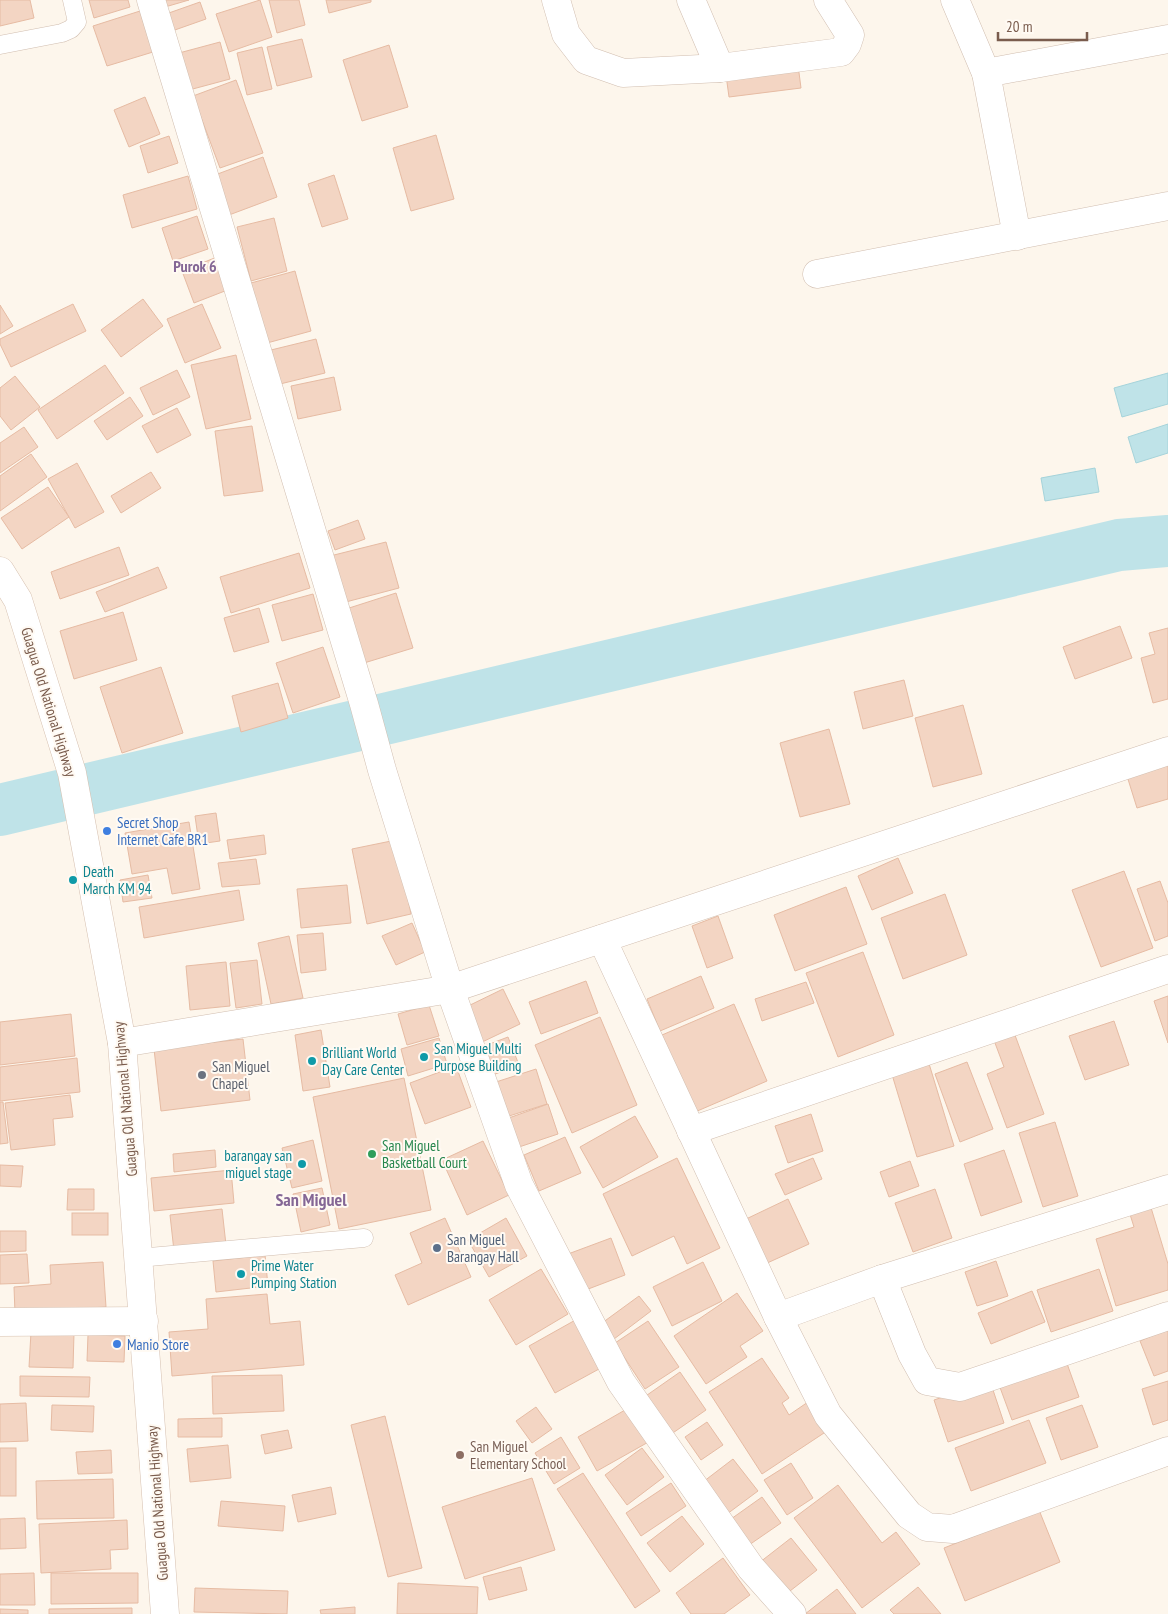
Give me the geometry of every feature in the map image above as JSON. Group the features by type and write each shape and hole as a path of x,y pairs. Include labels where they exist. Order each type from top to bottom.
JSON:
{"street":[{"path":"151,0 364,704 382,770 450,989 519,1185 621,1382 751,1568 792,1614"},
{"path":"556,0 566,34 586,60 623,73 720,68 840,52 848,44 850,34 828,0"},
{"path":"691,0 720,68"},
{"path":"955,0 986,73 1017,236"},
{"path":"986,73 1168,39"},
{"path":"817,274 1168,206"},
{"name":"Guagua Old National Highway","path":"0,571 18,600 72,773 122,1043 165,1614"},
{"path":"122,1043 450,989 1168,751"},
{"path":"602,939 778,1317 828,1415 909,1515 927,1527 953,1529 1168,1451"},
{"path":"691,1131 1168,969"},
{"path":"778,1317 882,1279 1168,1189"},
{"path":"882,1279 912,1354 927,1381 960,1388 1168,1316"},
{"path":"0,1322 144,1322"}],"lane":[{"path":"0,45 62,33 71,29 77,22 72,0"},
{"path":"138,1258 364,1238"}],"water":[{"path":"1168,373 1168,404 1122,417 1114,388"},
{"path":"1168,424 1168,453 1136,463 1128,437"},
{"path":"1095,468 1099,492 1045,501 1041,478"}],"building":[{"path":"0,0 30,0 34,18 0,26"},
{"path":"89,0 128,0 130,7 94,18"},
{"path":"163,0 189,0 165,7"},
{"path":"260,0 272,37 229,52 216,14"},
{"path":"269,0 299,0 305,25 277,33"},
{"path":"326,0 371,0 371,2 329,13"},
{"path":"200,2 206,19 172,31 166,14"},
{"path":"140,11 153,52 107,66 93,26"},
{"path":"302,39 312,77 277,86 267,47"},
{"path":"220,42 230,79 189,90 179,53"},
{"path":"389,45 408,107 362,121 343,60"},
{"path":"262,47 272,89 247,95 237,53"},
{"path":"798,65 801,88 729,97 726,75"},
{"path":"236,80 263,153 220,168 193,96"},
{"path":"145,97 160,134 129,147 114,110"},
{"path":"436,135 454,199 411,211 393,148"},
{"path":"169,136 178,163 148,173 140,146"},
{"path":"263,157 277,197 229,215 215,175"},
{"path":"334,175 348,219 322,227 308,184"},
{"path":"188,176 197,209 132,228 123,195"},
{"path":"197,216 208,249 173,261 162,228"},
{"path":"274,218 287,271 251,281 237,227"},
{"path":"217,257 230,289 194,303 182,271"},
{"path":"295,271 311,331 267,343 251,283"},
{"path":"143,299 163,326 121,357 101,330"},
{"path":"73,304 86,331 11,367 0,344 0,339"},
{"path":"202,304 221,348 185,363 167,319"},
{"path":"0,305 13,326 0,334"},
{"path":"316,339 325,373 280,384 271,350"},
{"path":"236,355 251,419 206,429 191,365"},
{"path":"105,365 124,393 57,439 38,410"},
{"path":"177,370 190,397 153,415 140,388"},
{"path":"15,376 40,407 11,430 0,416 0,388"},
{"path":"334,377 341,410 298,419 291,386"},
{"path":"130,397 143,416 107,440 94,421"},
{"path":"177,408 191,435 157,453 142,426"},
{"path":"252,426 263,491 224,496 215,431"},
{"path":"24,427 38,447 0,473 0,443"},
{"path":"31,454 47,477 0,511 0,476"},
{"path":"77,463 104,512 75,528 48,479"},
{"path":"151,472 161,488 121,513 111,496"},
{"path":"48,487 69,517 22,549 1,518"},
{"path":"358,520 365,539 335,550 328,531"},
{"path":"386,542 399,588 342,603 330,556"},
{"path":"119,547 129,575 60,599 51,572"},
{"path":"299,553 310,588 231,613 220,577"},
{"path":"158,567 167,588 105,612 96,592"},
{"path":"396,593 413,648 364,663 346,609"},
{"path":"313,594 323,630 282,641 272,605"},
{"path":"259,608 269,642 234,652 224,618"},
{"path":"123,612 137,660 74,679 60,631"},
{"path":"1120,626 1132,658 1075,679 1063,647"},
{"path":"1168,628 1168,699 1153,703 1141,658 1155,654 1149,633"},
{"path":"323,647 340,697 293,713 276,663"},
{"path":"161,667 183,733 122,753 100,687"},
{"path":"904,680 913,716 863,729 854,692"},
{"path":"278,683 288,718 241,732 232,696"},
{"path":"963,705 982,774 933,787 915,718"},
{"path":"829,729 850,804 800,817 780,743"},
{"path":"1168,764 1168,799 1137,808 1127,776"},
{"path":"216,813 220,841 199,844 195,816"},
{"path":"189,822 200,889 172,894 167,868 132,874 125,833"},
{"path":"264,835 266,854 230,859 227,840"},
{"path":"396,840 411,914 367,924 352,849"},
{"path":"898,858 913,893 872,910 858,876"},
{"path":"256,859 260,884 222,887 218,863"},
{"path":"1124,871 1153,948 1101,967 1072,890"},
{"path":"148,875 152,898 123,902 120,880"},
{"path":"1160,881 1168,903 1168,936 1155,941 1137,889"},
{"path":"347,885 351,923 301,928 297,889"},
{"path":"846,887 867,944 795,971 774,915"},
{"path":"239,890 244,920 144,938 139,907"},
{"path":"945,894 967,955 903,979 881,918"},
{"path":"718,916 733,958 707,968 692,926"},
{"path":"412,923 425,952 396,965 382,936"},
{"path":"323,933 326,970 301,973 297,935"},
{"path":"289,936 303,998 271,1004 258,943"},
{"path":"863,952 894,1035 838,1057 806,973"},
{"path":"257,960 262,1004 236,1008 230,963"},
{"path":"226,962 230,1006 190,1010 186,966"},
{"path":"701,976 714,1008 660,1031 647,999"},
{"path":"586,981 598,1013 541,1034 529,1002"},
{"path":"806,982 814,1003 762,1021 755,999"},
{"path":"503,989 520,1024 478,1044 462,1009"},
{"path":"1168,996 1168,1043 1154,1001"},
{"path":"734,1004 767,1081 695,1112 662,1035"},
{"path":"429,1005 439,1036 407,1045 398,1014"},
{"path":"71,1014 75,1056 0,1065 0,1022"},
{"path":"600,1017 637,1105 572,1133 535,1045"},
{"path":"1114,1021 1129,1065 1085,1080 1069,1036"},
{"path":"1012,1027 1044,1114 1007,1128 987,1074 1004,1067 992,1035"},
{"name":"Brilliant World Day Care Center","path":"321,1030 330,1087 303,1091 295,1035"},
{"path":"508,1037 519,1065 490,1076 479,1048"},
{"name":"San Miguel Multi Purpose Building","path":"439,1038 447,1064 408,1076 401,1049"},
{"name":"San Miguel Chapel","path":"243,1039 250,1100 161,1111 154,1049"},
{"path":"927,1057 954,1146 917,1157 890,1068"},
{"path":"77,1058 80,1092 0,1101 0,1067"},
{"path":"967,1062 993,1129 960,1142 935,1074"},
{"path":"456,1066 471,1107 425,1124 410,1083"},
{"path":"536,1069 547,1104 506,1117 496,1082"},
{"name":"San Miguel Basketball Court","path":"404,1078 431,1210 339,1229 313,1097"},
{"path":"70,1095 73,1117 53,1119 55,1145 11,1150 5,1103"},
{"path":"0,1102 3,1102 8,1143 0,1144"},
{"path":"548,1104 558,1134 516,1148 506,1119"},
{"path":"811,1114 823,1151 788,1163 775,1126"},
{"path":"635,1116 658,1157 603,1188 580,1147"},
{"path":"1055,1122 1078,1196 1043,1207 1019,1133"},
{"path":"565,1137 581,1173 539,1191 524,1155"},
{"name":"barangay san miguel stage","path":"313,1140 322,1181 292,1188 282,1148"},
{"path":"483,1141 509,1195 467,1215 442,1160"},
{"path":"215,1150 216,1167 174,1172 173,1154"},
{"path":"1004,1150 1022,1202 981,1216 964,1164"},
{"path":"677,1158 720,1248 687,1264 674,1236 632,1256 603,1194"},
{"path":"813,1158 822,1179 785,1195 775,1174"},
{"path":"910,1161 919,1186 889,1197 880,1172"},
{"path":"0,1165 23,1166 21,1187 0,1186"},
{"path":"231,1170 234,1203 154,1211 151,1178"},
{"path":"322,1188 330,1225 301,1232 293,1194"},
{"path":"68,1189 94,1189 94,1210 67,1210"},
{"path":"935,1189 952,1238 913,1252 895,1203"},
{"path":"788,1199 809,1244 765,1264 744,1220"},
{"path":"1149,1201 1168,1264 1168,1290 1116,1306 1096,1239 1134,1227 1128,1208"},
{"path":"222,1209 226,1245 174,1251 170,1215"},
{"path":"72,1213 108,1213 108,1235 72,1235"},
{"name":"San Miguel Barangay Hall","path":"445,1218 471,1277 408,1305 395,1275 422,1263 410,1233"},
{"path":"506,1218 527,1256 489,1277 468,1240"},
{"path":"0,1231 26,1231 26,1251 0,1252"},
{"path":"611,1238 625,1275 583,1291 568,1254"},
{"path":"27,1254 29,1283 0,1284 0,1255"},
{"name":"Prime Water Pumping Station","path":"265,1255 268,1286 216,1292 213,1261"},
{"path":"996,1261 1008,1296 977,1306 965,1272"},
{"path":"103,1262 106,1307 15,1313 14,1287 51,1284 50,1265"},
{"path":"703,1262 722,1301 672,1326 653,1287"},
{"path":"541,1269 568,1314 516,1345 489,1300"},
{"path":"1099,1269 1113,1311 1051,1332 1037,1290"},
{"path":"1032,1291 1045,1322 991,1344 978,1313"},
{"path":"737,1293 763,1331 740,1346 747,1357 706,1384 674,1336"},
{"path":"267,1294 270,1324 300,1321 304,1365 172,1376 169,1332 208,1329 206,1299"},
{"path":"639,1296 651,1311 614,1339 602,1323"},
{"path":"579,1318 597,1349 590,1353 599,1369 555,1393 529,1346"},
{"path":"648,1321 679,1367 645,1389 615,1343"},
{"path":"1168,1329 1168,1371 1154,1376 1140,1341"},
{"path":"31,1332 74,1333 73,1368 29,1367"},
{"path":"88,1335 125,1336 124,1362 87,1361"},
{"path":"762,1358 789,1398 782,1403 789,1415 808,1402 827,1431 762,1474 709,1392"},
{"path":"1065,1358 1079,1397 1012,1420 998,1382"},
{"path":"680,1372 706,1410 667,1437 640,1400"},
{"path":"282,1375 284,1411 213,1414 212,1376"},
{"path":"20,1376 90,1377 89,1397 20,1396"},
{"path":"990,1381 1004,1423 948,1442 934,1400"},
{"path":"1168,1381 1168,1420 1153,1425 1142,1389"},
{"path":"26,1403 28,1441 0,1442 0,1404"},
{"path":"52,1405 94,1406 93,1432 51,1430"},
{"path":"1082,1405 1098,1447 1061,1460 1046,1418"},
{"path":"632,1406 652,1440 597,1471 578,1437"},
{"path":"536,1407 552,1429 532,1443 516,1421"},
{"path":"385,1416 422,1568 388,1577 351,1425"},
{"path":"222,1418 222,1437 178,1437 178,1419"},
{"path":"1029,1420 1046,1463 971,1491 955,1448"},
{"path":"707,1422 723,1445 701,1460 685,1437"},
{"path":"288,1430 292,1448 265,1454 261,1435"},
{"path":"561,1437 580,1468 554,1484 535,1453"},
{"path":"228,1445 231,1478 190,1482 187,1449"},
{"path":"0,1448 16,1448 16,1496 0,1496"},
{"path":"642,1448 664,1477 627,1505 605,1475"},
{"path":"111,1450 112,1473 78,1474 76,1452"},
{"path":"733,1459 758,1491 723,1517 699,1485"},
{"path":"791,1463 813,1498 787,1515 764,1480"},
{"path":"583,1473 660,1591 635,1608 557,1489"},
{"path":"532,1478 555,1550 465,1579 442,1507"},
{"path":"113,1479 114,1518 37,1519 36,1481"},
{"path":"671,1483 686,1506 641,1536 626,1513"},
{"path":"838,1485 882,1543 896,1532 920,1564 862,1608 794,1518"},
{"path":"331,1487 336,1514 298,1522 292,1495"},
{"path":"762,1497 781,1523 749,1545 731,1519"},
{"path":"221,1501 285,1506 283,1531 218,1526"},
{"path":"1039,1510 1060,1562 965,1601 944,1548"},
{"path":"682,1516 704,1544 670,1572 647,1543"},
{"path":"25,1518 26,1548 0,1549 0,1519"},
{"path":"127,1520 128,1549 110,1550 111,1569 41,1573 39,1524"},
{"path":"791,1538 817,1570 781,1598 755,1566"},
{"path":"723,1558 750,1595 724,1614 691,1614 676,1593"},
{"path":"521,1567 527,1590 489,1600 483,1577"},
{"path":"34,1573 35,1605 0,1605 0,1574"},
{"path":"51,1573 138,1573 138,1603 51,1604"},
{"path":"398,1583 478,1587 477,1614 397,1614"},
{"path":"918,1587 941,1614 894,1614 890,1610"},
{"path":"195,1588 288,1591 287,1614 194,1612"},
{"path":"837,1589 856,1614 805,1614"},
{"path":"355,1607 355,1614 321,1614 320,1610"},
{"path":"132,1608 132,1614 49,1614 49,1609"},
{"path":"0,1609 28,1610 28,1614 0,1614"}],"waterway":[{"path":"0,810 1119,545 1168,541"}],"place":[{"name":"Secret Shop Internet Cafe BR1","path":"107,831"},
{"name":"Death March KM 94","path":"73,880"},
{"name":"San Miguel Multi Purpose Building","path":"424,1057"},
{"name":"Brilliant World Day Care Center","path":"312,1061"},
{"name":"San Miguel Chapel","path":"202,1075"},
{"name":"San Miguel Basketball Court","path":"372,1154"},
{"name":"barangay san miguel stage","path":"302,1164"},
{"name":"San Miguel Barangay Hall","path":"437,1248"},
{"name":"Prime Water Pumping Station","path":"241,1274"},
{"name":"Manio Store","path":"117,1344"},
{"name":"San Miguel Elementary School","path":"460,1455"}],"district":[{"name":"Purok 6","path":"195,266"},
{"name":"San Miguel","path":"311,1199"}]}
